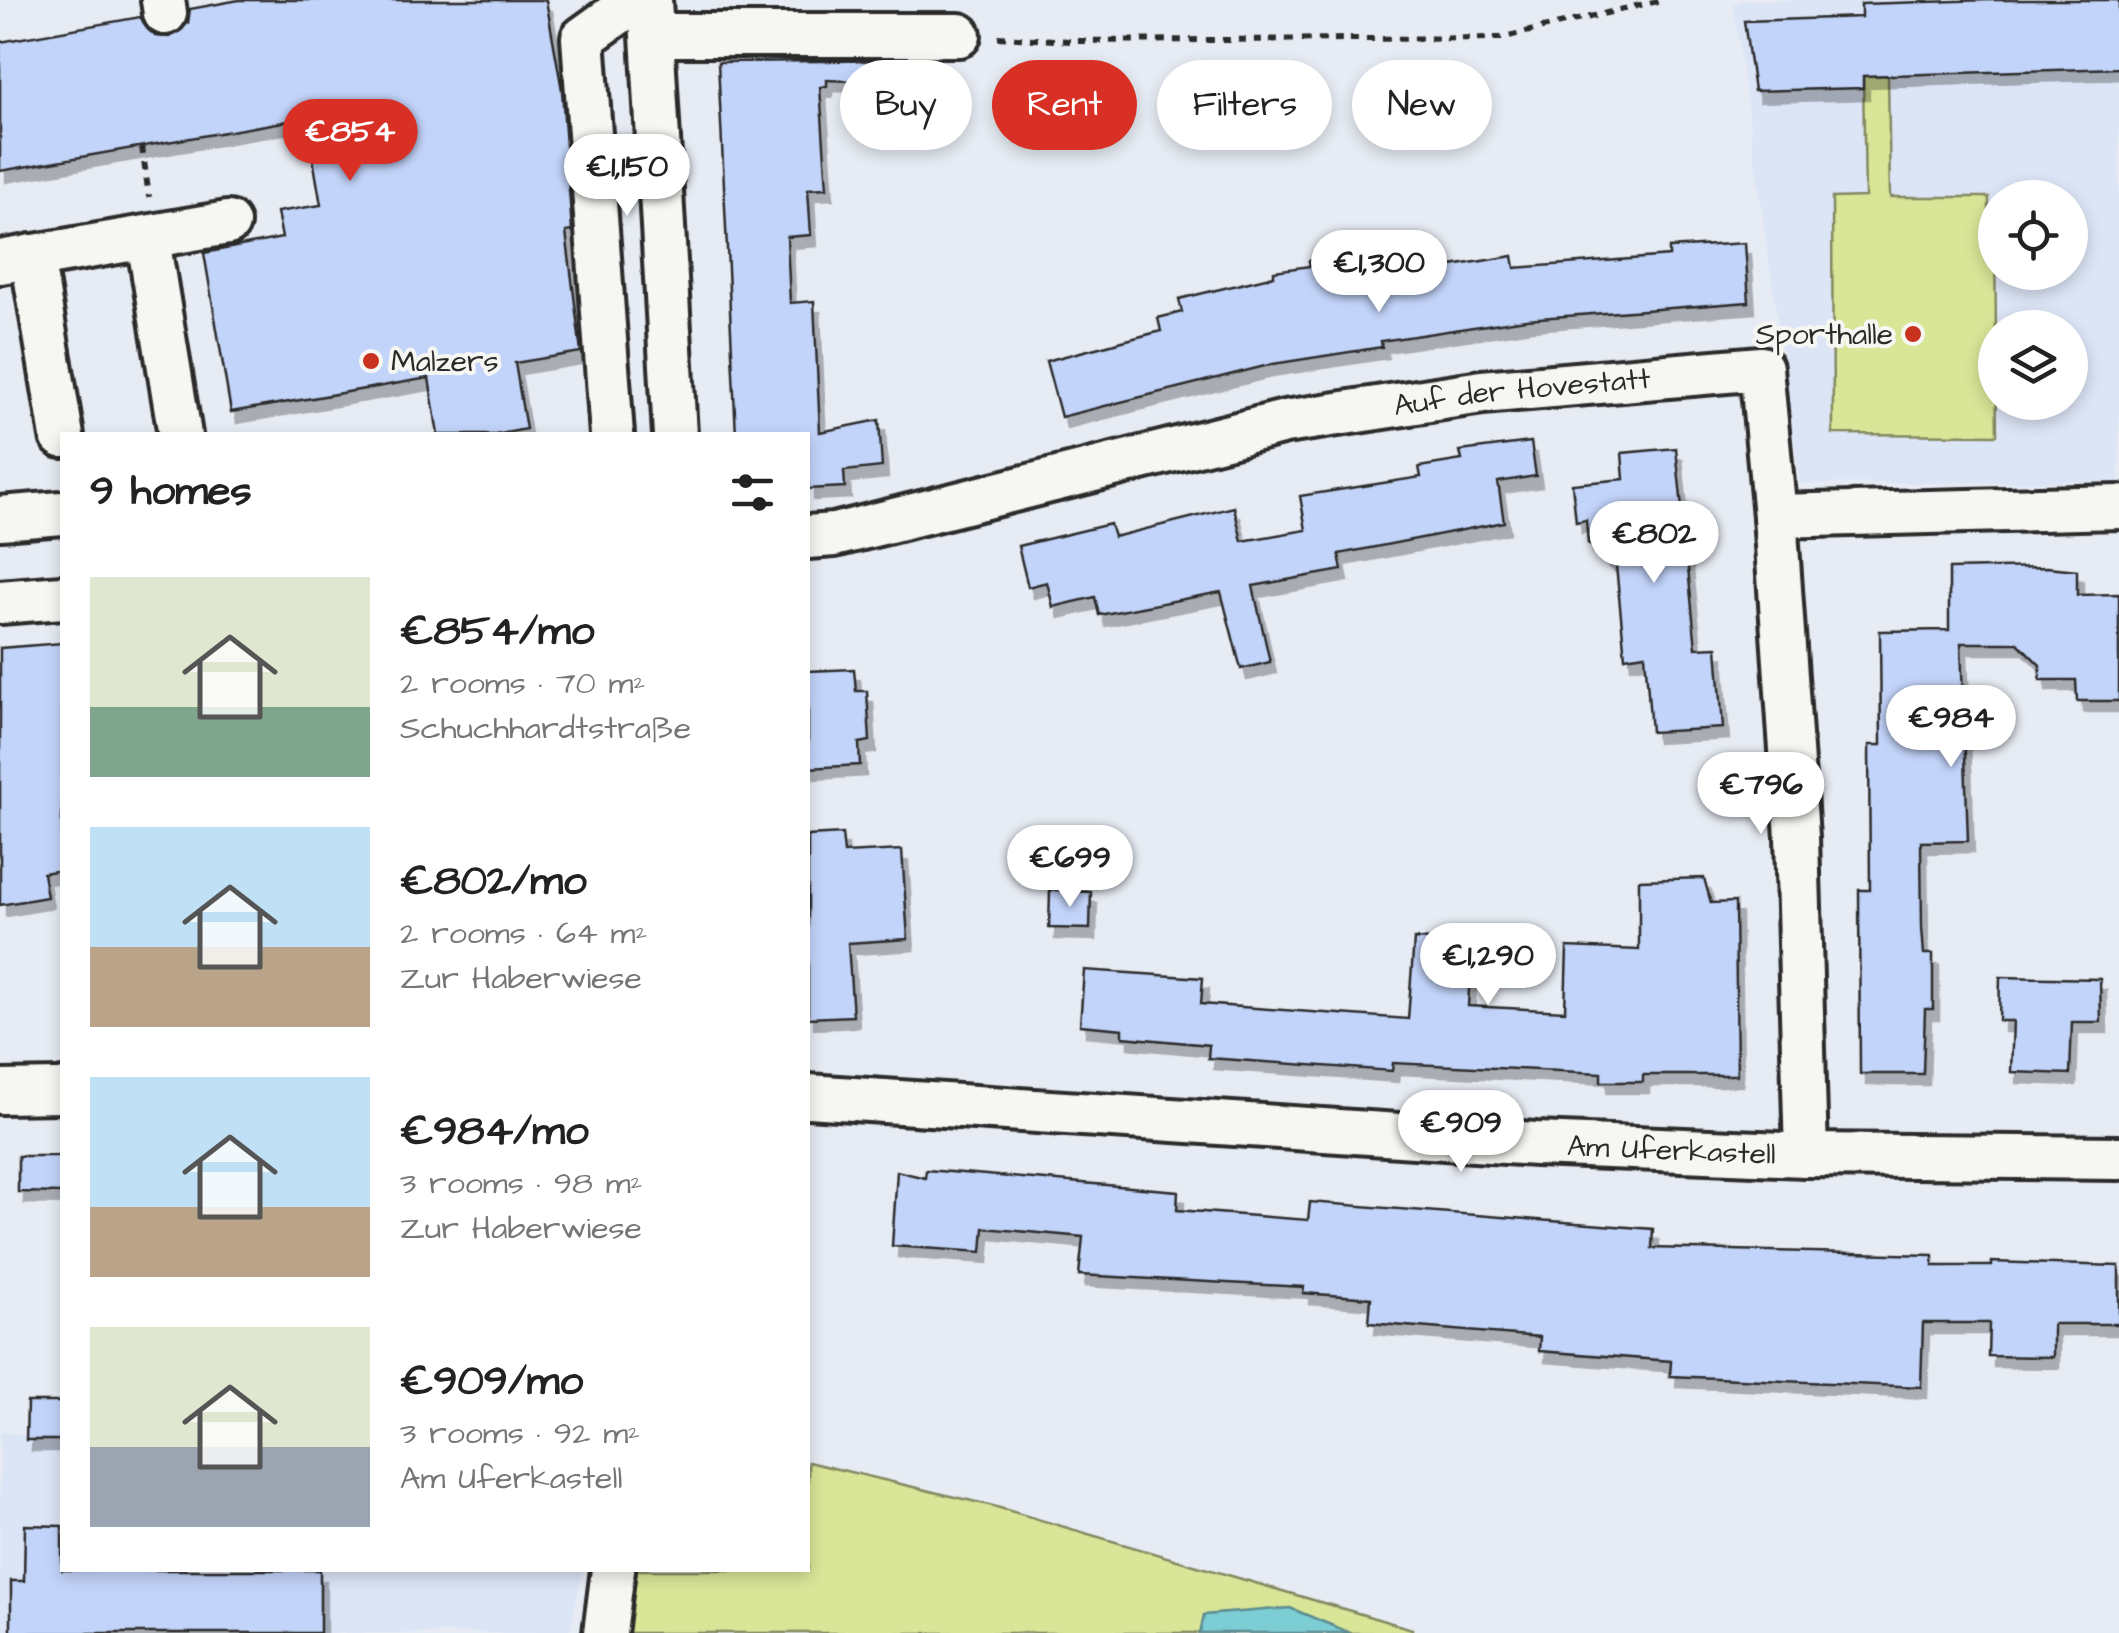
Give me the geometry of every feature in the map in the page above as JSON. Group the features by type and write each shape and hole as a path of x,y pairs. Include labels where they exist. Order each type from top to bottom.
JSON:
{"street":[{"path":"612,432 583,38 646,12 958,35"},
{"path":"646,12 675,432"},
{"path":"61,432 16,259 228,223"},
{"path":"148,239 180,432"},
{"name":"Auf der Hovestatt","path":"810,537 834,535 1285,422 1482,392 1761,368 1775,516"},
{"path":"1806,1155 1797,837 1775,516 2119,507"},
{"path":"0,518 60,513"},
{"path":"0,602 60,598"},
{"path":"0,1092 60,1091"},
{"name":"Am Uferkastell","path":"810,1096 1536,1144 1806,1155 2119,1158"},
{"path":"605,1633 614,1572"}],"path":[{"path":"958,35 1072,41 1500,38 1662,0"}],"shaded area":[{"path":"1742,0 2119,0 2119,481 1800,484 1733,4"},
{"path":"0,1432 60,1439 60,1572 583,1572 569,1633 0,1633"}],"green space":[{"name":"Sporthalle","path":"1888,75 1890,197 1978,197 1978,290 1996,290 1996,310 1978,310 1978,420 1997,420 1997,435 1833,434 1832,198 1865,197 1863,76"},
{"path":"810,1462 993,1506 1412,1629 1412,1633 605,1633 613,1572 810,1572"}],"water":[{"path":"1290,1608 1350,1633 1200,1633 1204,1615"}],"building":[{"path":"239,0 546,0 562,90 572,231 566,232 581,352 515,363 526,429 438,432 429,378 231,412 204,253 282,238 277,212 321,205 306,118 0,171 0,42 140,17 155,36 170,37 188,23 190,9"},
{"path":"2119,0 2119,68 1863,76 1863,88 1754,91 1744,21 1861,17 1861,4"},
{"path":"840,61 840,81 827,80 827,86 820,87 827,188 808,189 811,235 787,237 790,303 814,301 820,432 879,420 882,467 844,471 845,487 810,489 810,432 736,432 718,62"},
{"path":"1745,243 1749,302 1526,319 1381,341 1382,347 1273,364 1061,417 1046,361 1161,331 1158,318 1182,312 1179,299 1274,276 1274,271 1310,266 1309,261 1349,254 1353,282 1513,256 1515,268 1669,256 1669,248"},
{"path":"1531,442 1536,476 1498,482 1504,522 1339,554 1342,570 1253,586 1270,662 1241,669 1221,592 1099,615 1095,597 1053,607 1047,582 1028,587 1018,546 1110,524 1114,537 1234,507 1242,541 1306,530 1300,496 1421,477 1419,467 1462,460 1460,451"},
{"path":"1676,448 1696,648 1717,647 1723,728 1651,732 1645,654 1625,657 1616,566 1588,543 1586,520 1576,522 1572,484 1624,479 1622,453"},
{"path":"1949,569 2077,570 2077,595 2119,594 2119,701 2077,701 2076,680 2040,680 2040,665 2018,643 1961,643 1968,841 1921,842 1924,954 1933,954 1933,1009 1925,1009 1923,1074 1860,1074 1859,890 1870,890 1869,745 1881,745 1880,631 1949,630"},
{"path":"60,643 60,870 43,873 47,897 0,905 0,648"},
{"path":"854,669 856,691 867,691 870,741 859,743 860,765 810,768 810,671"},
{"path":"842,834 844,853 902,850 908,939 848,943 853,1016 810,1018 810,836"},
{"path":"1704,878 1711,903 1735,902 1737,1075 1643,1075 1643,1082 1601,1082 1601,1073 1393,1063 1392,1071 1208,1058 1209,1045 1123,1037 1123,1029 1080,1025 1084,970 1203,978 1201,1004 1408,1019 1414,939 1472,942 1468,1006 1565,1011 1567,947 1639,950 1639,880"},
{"path":"1050,890 1091,892 1090,929 1049,928"},
{"path":"2000,977 2100,979 2101,1022 2072,1022 2070,1074 2011,1072 2013,1021 1999,1021"},
{"path":"18,1156 60,1156 60,1193 18,1192"},
{"path":"926,1170 1178,1191 1177,1210 1308,1220 1310,1202 1653,1229 1652,1248 1933,1255 1933,1266 1992,1266 1992,1262 2119,1266 2119,1324 2053,1324 2053,1357 1988,1356 1989,1323 1923,1323 1921,1387 1670,1376 1671,1361 1539,1351 1540,1337 1369,1323 1371,1298 1303,1293 1304,1287 1079,1275 1083,1237 984,1228 982,1252 892,1246 897,1171 925,1178"},
{"path":"27,1402 60,1402 60,1440 26,1440"},
{"path":"25,1525 60,1526 60,1572 320,1572 320,1633 11,1633 11,1581 24,1581"}],"place":[{"name":"Sporthalle","path":"1913,334"},
{"name":"Malzers","path":"371,361"}]}
